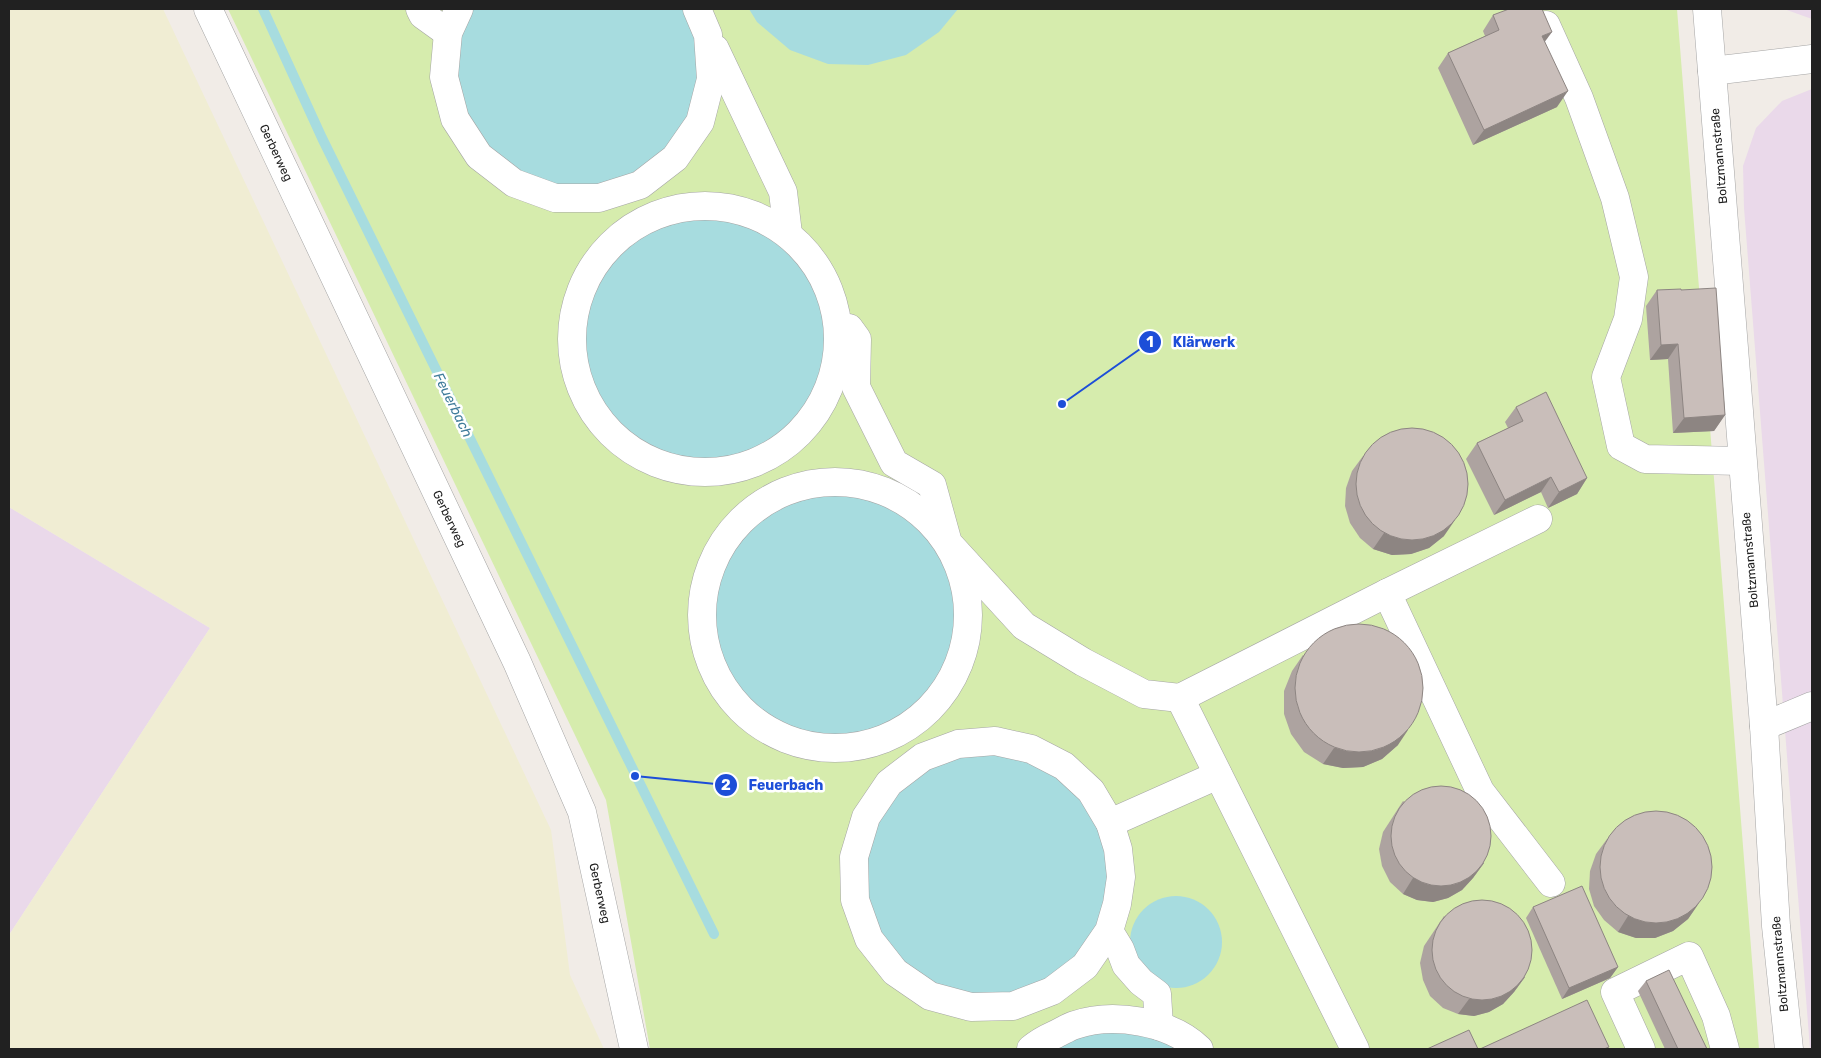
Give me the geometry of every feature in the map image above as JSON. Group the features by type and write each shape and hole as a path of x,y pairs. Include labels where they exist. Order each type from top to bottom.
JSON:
{"street":[{"name":"Gerberweg","path":"208,9 517,662 582,812 634,1049"},
{"path":"420,9 423,15 448,33"},
{"path":"459,9 448,33 444,77 455,119 479,156 514,183 555,198 599,198 640,185 675,158 700,122 711,80 708,35"},
{"path":"697,9 783,192 788,234"},
{"name":"Boltzmannstraße","path":"1707,9 1764,726 1776,926 1788,1049"},
{"path":"1546,25 1579,98 1615,198 1634,277 1628,319 1606,377 1621,446 1645,459 1742,461"},
{"path":"1712,71 1812,59"},
{"path":"629,188 645,221"},
{"path":"836,308 839,352 827,395 803,431 768,457 726,471 683,470 641,456 607,428 582,392 572,350 575,306 593,266 623,233 645,221 662,212 706,205 750,212 788,234 818,267 836,308 856,339 856,387 894,463 932,485 948,543 962,573 968,606 967,639 957,671 940,699 905,729 881,741 842,749 802,745 765,729 734,703 713,670 702,631 703,592 716,554 740,521 771,498 809,484 849,482 887,492 921,513 948,543 1024,626 1083,662 1144,694 1180,698 1538,519"},
{"path":"757,461 771,498"},
{"path":"1387,593 1480,791 1552,883"},
{"path":"1180,698 1355,1049"},
{"path":"1764,726 1812,706"},
{"path":"905,729 923,757"},
{"path":"995,741 1031,749 1064,766 1091,791 1110,823 1118,849 1121,877 1117,904 1109,931 1085,966 1052,992 1013,1006 971,1008 930,996 895,972 869,939 855,900 854,858 866,817 890,783 923,757 958,744 967,743 995,741"},
{"path":"1110,823 1218,775"},
{"path":"1109,931 1120,949 1126,965 1141,982 1156,994 1159,1026"},
{"path":"1640,1049 1616,992 1689,956 1716,1016 1725,1049"},
{"path":"1031,1049 1037,1043 1075,1024 1118,1018 1159,1026 1194,1044 1199,1049"}],"shaded area":[{"path":"9,9 163,9 551,830 570,975 604,1049 9,1049 9,935 210,628 9,507"},
{"path":"1784,9 1812,9 1812,19"},
{"path":"1812,89 1812,1049 1810,1049 1744,208 1743,166 1756,128 1782,101"},
{"path":"9,507 210,628 9,935"}],"green space":[{"path":"228,9 1677,9 1759,1049 650,1049 606,800"}],"water":[{"path":"468,9 686,9 701,39 704,91 686,138 612,193 516,181 455,102 452,53"},
{"path":"749,9 958,9 939,32 906,55 868,65 828,64 790,50 757,22"},
{"path":"709,217 734,220 757,227 779,238 798,254 814,273 825,295 832,318 835,343 832,368 825,391 814,413 798,432 779,448 757,459 734,466 709,469 684,466 661,459 639,448 620,432 604,413 593,391 586,368 583,343 586,318 593,295 604,273 620,254 639,238 661,227 684,220"},
{"path":"837,490 862,493 885,500 907,511 926,527 942,546 953,568 960,591 963,616 960,641 953,664 942,686 926,705 907,721 885,732 862,739 837,742 812,739 789,732 767,721 748,705 732,686 721,664 714,641 711,616 714,591 721,568 732,546 748,527 767,511 789,500 812,493"},
{"path":"987,751 1023,757 1045,766 1065,779 1083,797 1096,817 1105,839 1111,875 1105,911 1096,933 1083,953 1065,971 1045,984 1023,993 987,999 951,993 929,984 909,971 891,953 878,933 869,911 863,875 869,839 878,817 891,797 909,779 929,766 951,757"},
{"path":"1176,896 1194,900 1208,910 1218,924 1222,942 1218,960 1208,974 1194,984 1176,988 1158,984 1144,974 1134,960 1130,942 1134,924 1144,910 1158,900"},
{"path":"1092,1027 1136,1027 1188,1049 1043,1049"}],"building":[{"path":"1509,9 1542,9 1552,32 1542,36 1568,91 1484,130 1448,53 1499,30 1493,15"},
{"path":"1716,288 1725,415 1684,418 1678,344 1661,345 1657,290"},
{"path":"1546,392 1587,478 1559,492 1551,477 1505,500 1477,443 1523,421 1516,407"},
{"path":"1412,428 1423,429 1433,433 1451,445 1463,463 1467,473 1467,495 1463,505 1451,523 1433,535 1423,539 1412,540 1401,539 1391,535 1373,523 1361,505 1357,495 1356,484 1357,473 1361,463 1373,445 1391,433 1401,429"},
{"path":"1359,624 1372,625 1384,629 1404,643 1418,663 1422,675 1422,701 1418,713 1404,733 1384,747 1372,751 1359,752 1346,751 1334,747 1314,733 1300,713 1296,701 1295,688 1296,675 1300,663 1314,643 1334,629 1346,625"},
{"path":"1441,786 1451,787 1469,794 1483,808 1490,826 1490,846 1483,864 1469,878 1451,885 1441,886 1431,885 1413,878 1399,864 1392,846 1391,836 1392,826 1399,808 1413,794 1431,787"},
{"path":"1656,811 1677,816 1695,828 1707,846 1712,867 1707,888 1695,906 1677,918 1656,923 1635,918 1617,906 1605,888 1600,867 1605,846 1617,828 1635,816"},
{"path":"1582,886 1618,967 1569,988 1533,907"},
{"path":"1482,900 1492,901 1510,908 1524,922 1531,940 1531,960 1524,978 1510,992 1492,999 1482,1000 1472,999 1454,992 1440,978 1433,960 1432,950 1433,940 1440,922 1454,908 1472,901"},
{"path":"1669,970 1707,1049 1678,1049 1646,981"},
{"path":"1587,1000 1609,1047 1604,1049 1480,1049"},
{"path":"1469,1030 1478,1049 1427,1049"}],"waterway":[{"name":"Feuerbach","path":"263,9 322,138 714,934"}],"place":[{"name":"Klärwerk","path":"1062,404"},
{"name":"Feuerbach","path":"635,776"}]}
